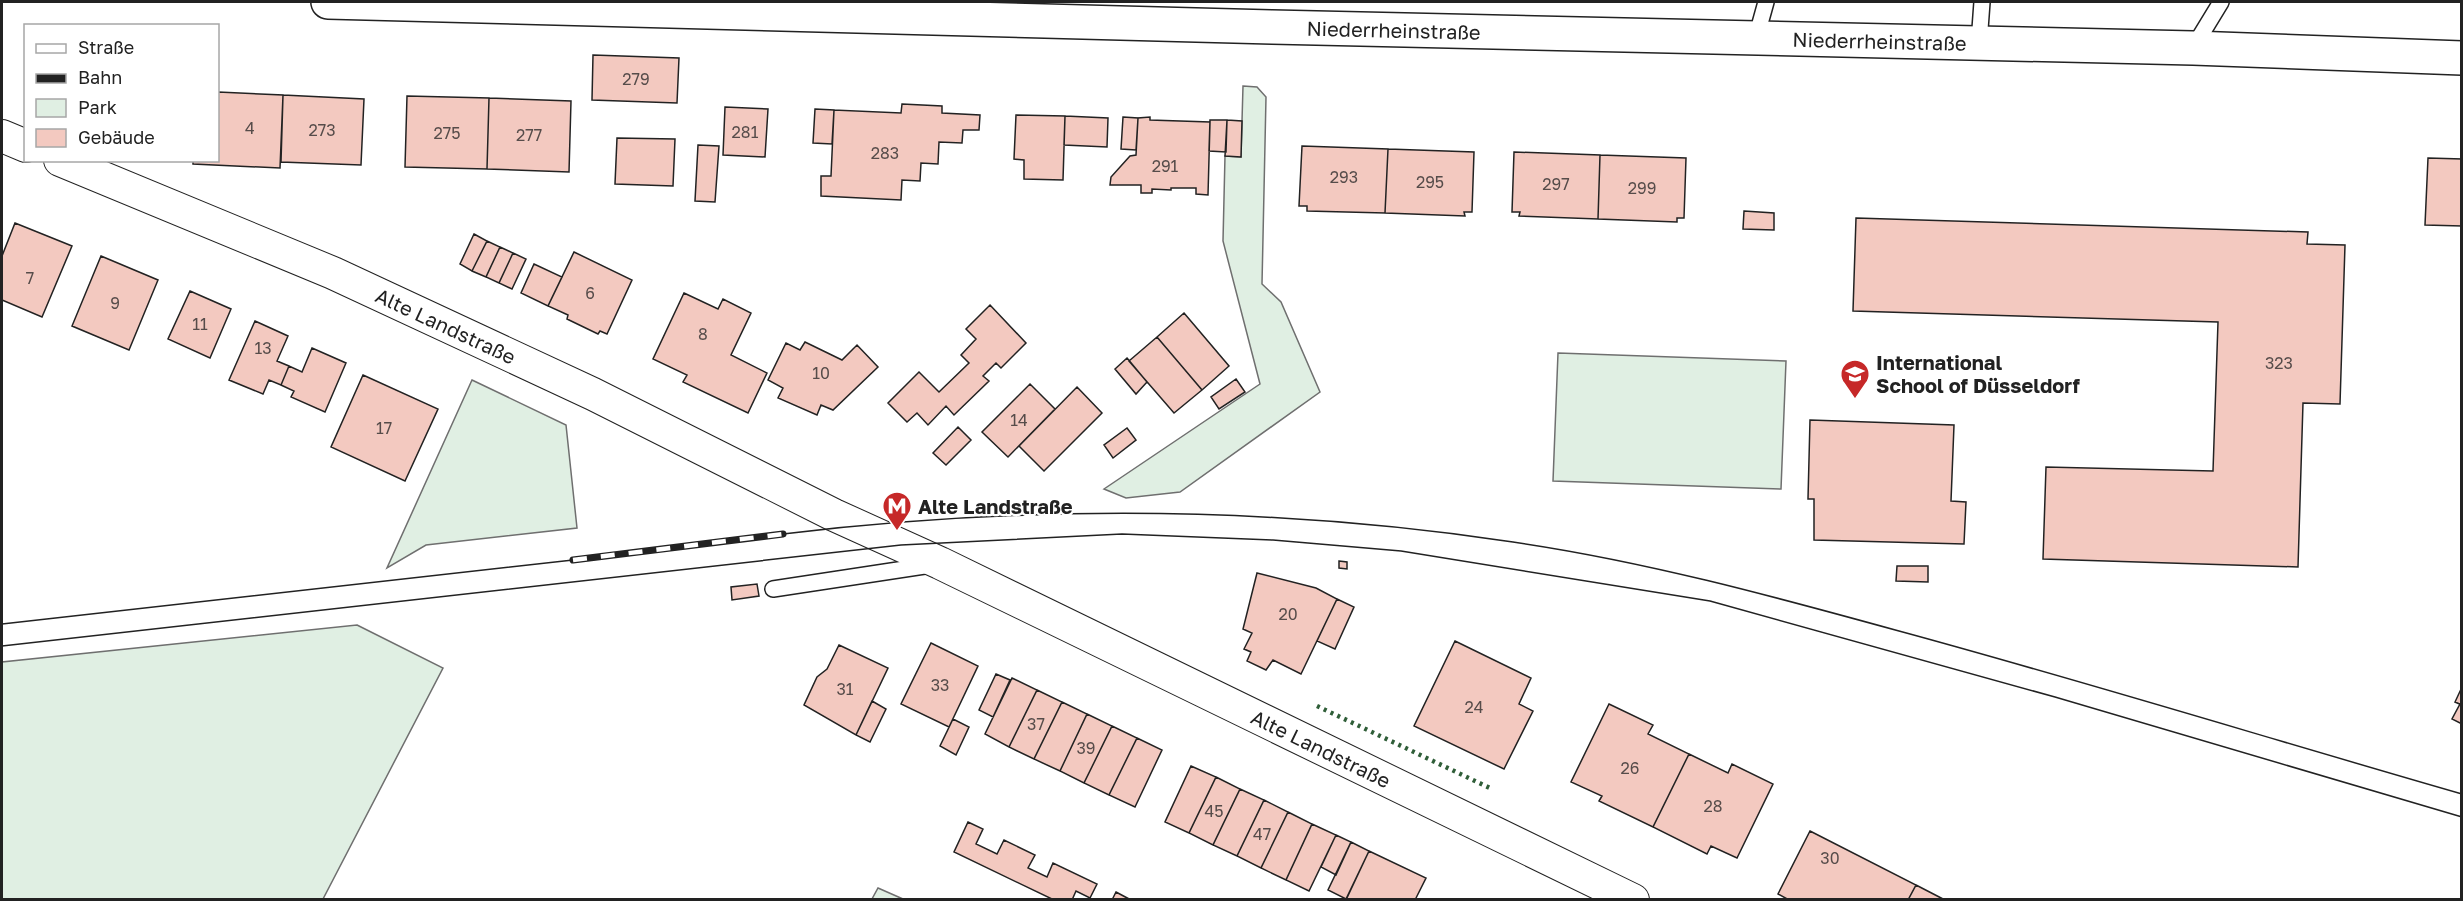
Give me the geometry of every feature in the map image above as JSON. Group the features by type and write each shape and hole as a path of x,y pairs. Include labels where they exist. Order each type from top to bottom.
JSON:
{"main road":[{"name":"Niederrheinstraße","path":"328,2 563,4 2193,48 2462,58"}],"street":[{"path":"2,136 24,145"},
{"name":"Alte Landstraße","path":"65,162 333,273 593,394 834,515 940,563 1633,900"}],"lane":[{"path":"1756,38 1766,2"},
{"path":"1979,43 1982,2"},
{"path":"2193,48 2221,2"},
{"path":"773,589 940,563"}],"green space":[{"path":"1243,86 1257,87 1266,97 1262,284 1281,302 1320,392 1180,492 1126,498 1104,489 1260,384 1223,241 1225,156 1241,157"},
{"path":"1558,353 1786,361 1781,489 1553,481"},
{"path":"472,380 566,425 577,528 426,545 387,568"},
{"path":"357,625 443,668 323,899 2,899 2,662"},
{"path":"878,888 903,899 872,899"}],"building":[{"path":"593,55 679,58 677,103 592,100"},
{"path":"219,92 283,95 280,168 193,164 193,162 219,162"},
{"path":"283,95 364,99 361,165 281,162"},
{"path":"407,96 489,98 487,169 405,167"},
{"path":"489,98 571,101 569,172 487,169"},
{"path":"902,104 942,106 942,113 980,115 979,130 963,130 962,143 939,142 938,164 921,163 920,181 902,180 901,200 821,196 821,176 831,176 834,110 901,113"},
{"path":"725,107 768,109 765,157 723,155"},
{"path":"815,109 834,110 832,144 813,143"},
{"path":"1016,115 1065,116 1063,180 1024,179 1024,160 1014,159"},
{"path":"1065,116 1108,118 1107,147 1064,145"},
{"path":"1123,117 1138,118 1136,150 1121,149"},
{"path":"1150,117 1150,120 1210,122 1208,195 1196,194 1196,188 1152,189 1152,193 1141,193 1141,185 1110,185 1111,177 1130,156 1136,155 1138,118"},
{"path":"1210,120 1227,120 1226,152 1209,151"},
{"path":"1227,120 1242,121 1241,157 1225,156"},
{"path":"617,138 675,139 673,186 615,184"},
{"path":"698,145 719,146 715,202 695,201"},
{"path":"1302,146 1388,149 1385,213 1307,211 1307,206 1299,206"},
{"path":"1388,149 1474,152 1472,212 1464,212 1465,216 1385,213"},
{"path":"1514,152 1600,155 1598,219 1519,216 1520,212 1512,212"},
{"path":"1600,155 1686,158 1684,218 1677,218 1677,222 1598,219"},
{"path":"2428,158 2462,159 2462,226 2425,225"},
{"path":"1744,211 1774,213 1774,230 1743,229"},
{"path":"1856,218 2308,232 2307,244 2345,245 2340,404 2303,403 2298,567 2043,559 2046,467 2213,471 2218,322 1853,311"},
{"path":"15,223 72,246 42,317 2,300 2,256"},
{"path":"474,234 487,241 472,271 460,264"},
{"path":"487,241 500,247 486,277 472,271"},
{"path":"500,247 513,253 499,283 486,277"},
{"path":"574,252 632,280 607,334 600,331 598,334 567,319 568,315 548,306"},
{"path":"513,253 526,259 512,289 499,283"},
{"path":"101,256 158,280 129,350 72,326"},
{"path":"534,264 562,277 548,306 521,293"},
{"path":"190,291 231,309 210,358 168,339"},
{"path":"684,293 718,309 723,299 751,313 731,355 767,373 748,413 683,382 687,375 653,359"},
{"path":"990,305 1026,343 1001,368 996,363 983,376 989,381 954,415 946,406 928,425 917,413 907,422 888,403 919,372 939,392 969,363 961,355 976,339 966,329"},
{"path":"1184,313 1229,366 1202,390 1157,337"},
{"path":"255,321 288,336 277,361 289,366 281,385 269,380 263,394 229,380"},
{"path":"1157,337 1202,390 1174,413 1129,361"},
{"path":"805,342 842,360 857,345 878,367 833,410 821,405 817,415 778,398 783,388 768,380 786,343 800,350"},
{"path":"312,348 346,363 325,412 291,397 294,391 281,385 289,366 302,372"},
{"path":"1127,358 1147,382 1136,394 1115,369"},
{"path":"363,375 438,409 405,481 331,447"},
{"path":"1236,379 1245,392 1219,409 1211,397"},
{"path":"1030,384 1055,409 1008,457 982,432"},
{"path":"1077,387 1102,413 1044,471 1019,446"},
{"path":"1810,420 1954,425 1951,501 1966,502 1964,544 1814,540 1814,499 1808,499"},
{"path":"958,427 971,440 946,465 933,453"},
{"path":"1127,428 1136,440 1113,458 1104,445"},
{"path":"1339,561 1347,562 1347,569 1339,568"},
{"path":"1897,566 1928,566 1928,582 1896,581"},
{"path":"1257,573 1316,588 1337,599 1301,674 1273,660 1266,670 1247,661 1251,652 1244,649 1252,633 1243,629"},
{"path":"757,584 759,596 732,600 731,587"},
{"path":"1337,599 1354,607 1335,649 1317,641"},
{"path":"1455,641 1531,678 1519,704 1533,711 1504,769 1414,726"},
{"path":"931,643 978,666 949,727 901,704"},
{"path":"839,645 888,668 856,735 804,705 817,677 827,669"},
{"path":"996,674 1010,680 993,717 979,710"},
{"path":"1012,678 1037,690 1009,747 985,734"},
{"path":"2462,687 2462,705 2455,702"},
{"path":"1037,690 1062,702 1034,759 1009,747"},
{"path":"872,701 886,709 870,742 856,735"},
{"path":"1062,702 1087,714 1060,771 1034,759"},
{"path":"1609,704 1653,725 1648,734 1689,754 1653,827 1599,801 1602,796 1571,782"},
{"path":"2460,704 2462,705 2462,724 2452,719"},
{"path":"1087,714 1112,726 1084,783 1060,771"},
{"path":"953,719 969,727 956,755 940,746"},
{"path":"1112,726 1137,738 1109,795 1084,783"},
{"path":"1137,738 1162,750 1135,807 1109,795"},
{"path":"1689,754 1728,773 1732,764 1773,784 1737,858 1711,846 1707,854 1653,827"},
{"path":"1191,766 1216,777 1189,833 1165,822"},
{"path":"1216,777 1240,789 1213,845 1189,833"},
{"path":"1240,789 1264,800 1237,856 1213,845"},
{"path":"1264,800 1288,812 1261,868 1237,856"},
{"path":"1288,812 1312,824 1286,880 1261,868"},
{"path":"968,822 983,829 976,844 997,854 1004,840 1035,855 1028,868 1047,877 1053,863 1097,884 1090,898 1076,891 1072,900 1054,900 954,852"},
{"path":"1312,824 1336,835 1309,891 1286,880"},
{"path":"1810,831 1916,885 1908,900 1789,900 1778,894"},
{"path":"1336,835 1351,842 1336,875 1321,867"},
{"path":"1351,842 1369,851 1346,899 1328,890"},
{"path":"1369,851 1426,878 1415,900 1346,900"},
{"path":"1916,885 1945,900 1908,900"},
{"path":"1116,892 1131,900 1112,900"}],"tram line":[{"path":"783,534 965,518 1057,514 1148,514 1331,521 1513,542 1659,569 1804,605 2040,670 2462,794"},
{"path":"2,646 901,545 1122,534 1273,540 1401,551 1710,601 2055,697 2462,817"},
{"path":"2,624 573,560"}],"railway":[{"path":"573,560 783,534"}],"hedge":[{"path":"1317,706 1492,789"}],"place":[{"name":"International School of Düsseldorf","path":"1855,400"},
{"name":"Alte Landstraße","path":"897,532"}]}
